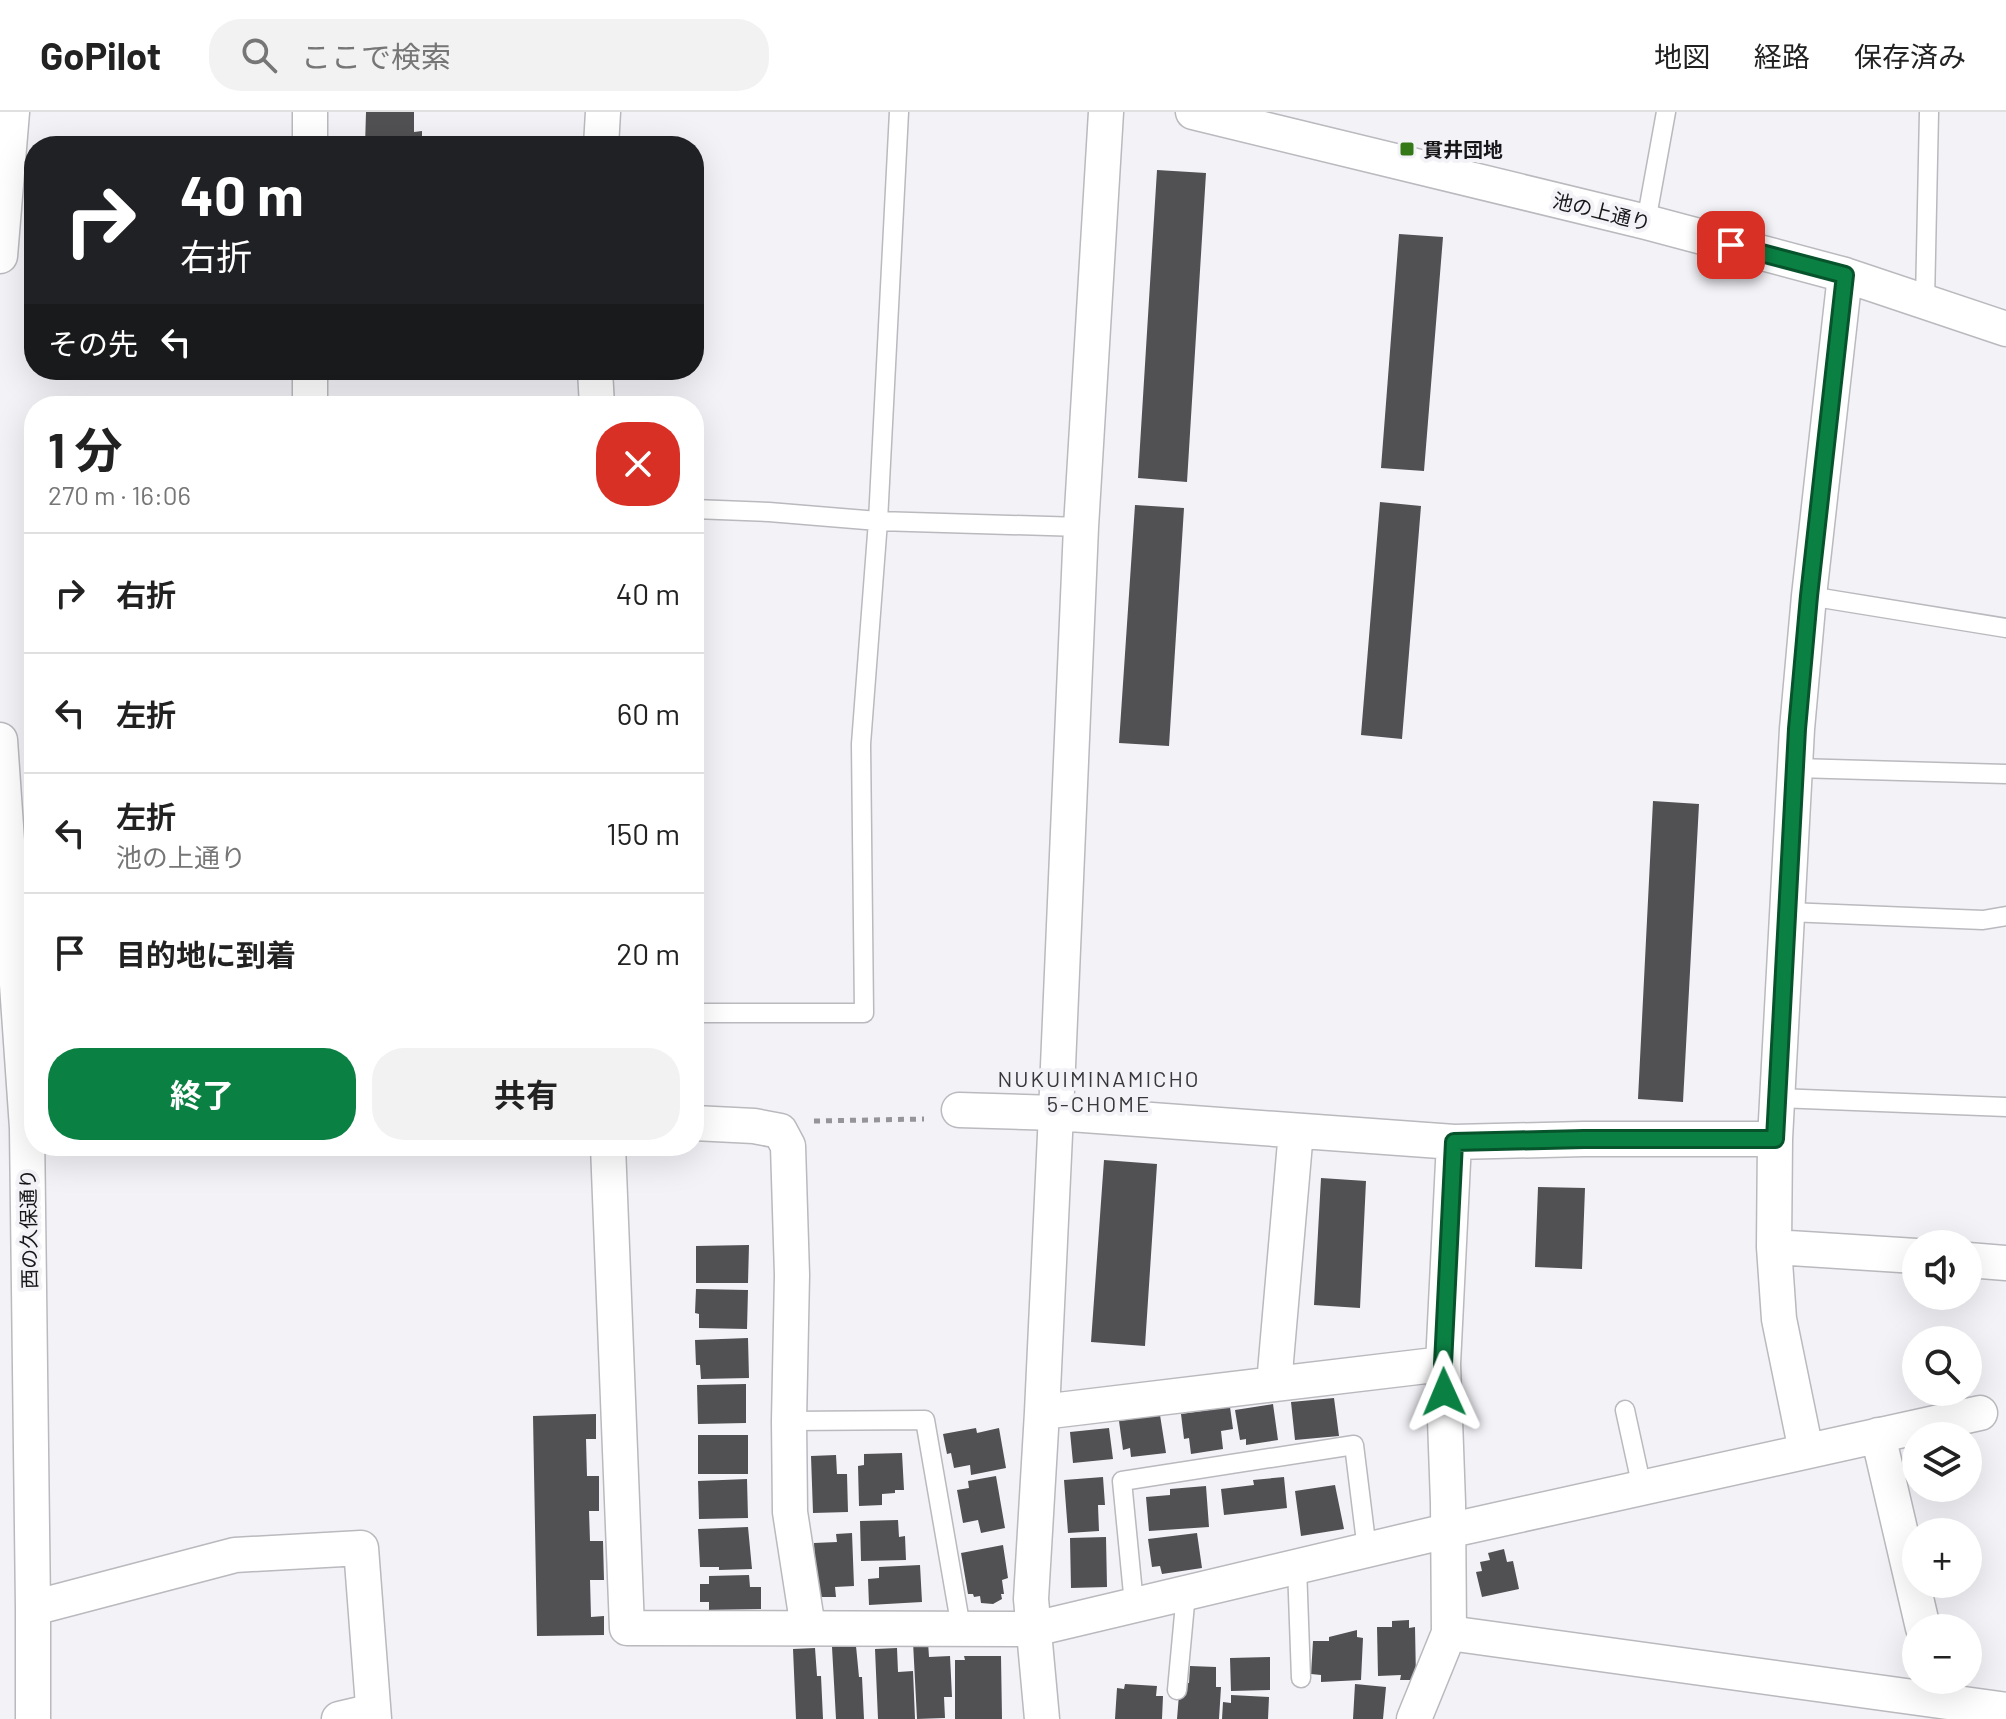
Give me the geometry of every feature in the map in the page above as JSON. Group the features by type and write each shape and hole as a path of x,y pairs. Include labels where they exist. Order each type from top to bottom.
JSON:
{"street":[{"path":"310,112 310,136"},
{"path":"602,136 603,112"},
{"path":"1042,1719 1031,1599 1081,527 1106,112"},
{"name":"池の上通り","path":"1193,112 1273,122 1845,275 2006,329"},
{"path":"0,256 7,128"},
{"path":"1806,1451 1779,1319 1774,1247 1776,1098 1797,729 1845,275"},
{"name":"西の久保通り","path":"0,740 20,1130 33,1608 33,1719"},
{"path":"959,1110 1056,1113 1454,1142 1775,1139"},
{"path":"704,1124 754,1126 780,1131 788,1146 792,1275 790,1512 808,1628"},
{"path":"1274,1384 1296,1131"},
{"path":"1414,1719 1449,1633 1443,1364 1454,1142"},
{"path":"608,1156 627,1628 1034,1629 1447,1531 1980,1413"},
{"path":"1774,1247 1902,1255"},
{"path":"1982,1261 2006,1263"},
{"path":"1042,1412 1443,1364"},
{"path":"1878,1435 1920,1614"},
{"path":"33,1608 235,1555 361,1548 374,1715 339,1719"},
{"path":"1449,1633 1902,1686"},
{"path":"1952,1694 2006,1710"}],"lane":[{"path":"704,1013 864,1013 861,744 878,521 899,112"},
{"path":"1646,222 1666,112"},
{"path":"1925,301 1929,112"},
{"path":"704,509 878,521 1081,527"},
{"path":"1809,596 2006,628"},
{"path":"1796,768 2006,774"},
{"path":"1788,912 1983,920 2006,916"},
{"path":"1776,1098 2006,1107"},
{"path":"1625,1410 1642,1488"},
{"path":"789,1421 925,1420 961,1628"},
{"path":"1134,1604 1122,1481 1354,1445 1367,1550"},
{"path":"1297,1567 1301,1678"},
{"path":"1177,1690 1186,1593"}],"path":[{"path":"780,1131 798,1122 946,1119 959,1110"}],"building":[{"path":"366,112 414,112 414,132 422,131 422,136 365,136"},
{"path":"1157,170 1206,173 1187,482 1138,478"},
{"path":"1399,234 1443,237 1424,471 1381,468"},
{"path":"1380,502 1421,506 1402,739 1361,735"},
{"path":"1135,505 1184,508 1169,746 1119,743"},
{"path":"1653,801 1699,804 1683,1102 1638,1099"},
{"path":"1104,1160 1157,1164 1145,1346 1091,1342"},
{"path":"1321,1178 1366,1181 1360,1308 1314,1305"},
{"path":"1538,1187 1585,1188 1582,1269 1535,1267"},
{"path":"749,1245 748,1283 696,1283 696,1246"},
{"path":"696,1289 748,1290 747,1329 699,1328 699,1314 695,1313"},
{"path":"748,1338 749,1378 701,1379 700,1365 696,1365 695,1340"},
{"path":"746,1384 746,1423 698,1424 697,1385"},
{"path":"1334,1398 1339,1436 1295,1440 1291,1402"},
{"path":"1273,1404 1278,1440 1246,1445 1246,1439 1240,1440 1235,1410"},
{"path":"1230,1407 1233,1429 1221,1431 1223,1449 1191,1454 1189,1438 1184,1439 1181,1414"},
{"path":"596,1414 596,1439 586,1439 587,1476 599,1476 599,1511 589,1511 590,1541 603,1541 604,1580 590,1580 591,1617 604,1616 604,1635 537,1636 533,1416"},
{"path":"1160,1415 1166,1453 1131,1457 1130,1448 1123,1450 1119,1421"},
{"path":"976,1428 977,1433 999,1428 1006,1468 971,1475 970,1465 954,1468 943,1434"},
{"path":"1109,1428 1113,1459 1073,1463 1070,1432"},
{"path":"698,1435 748,1435 748,1474 698,1474"},
{"path":"902,1453 904,1490 882,1494 882,1505 859,1506 858,1466 864,1465 864,1454"},
{"path":"836,1455 837,1474 847,1474 848,1512 813,1513 811,1456"},
{"path":"996,1476 1005,1528 981,1533 978,1520 963,1523 957,1490 969,1488 968,1481"},
{"path":"1103,1477 1105,1505 1098,1505 1099,1531 1068,1533 1064,1480"},
{"path":"1284,1477 1287,1508 1224,1515 1221,1489 1254,1485 1253,1480"},
{"path":"747,1479 748,1518 699,1519 698,1481"},
{"path":"1335,1485 1344,1529 1301,1536 1295,1491"},
{"path":"1206,1486 1209,1527 1149,1531 1146,1497 1170,1495 1170,1489"},
{"path":"898,1520 899,1537 905,1536 906,1560 861,1561 860,1521"},
{"path":"748,1527 752,1569 700,1567 698,1529"},
{"path":"852,1533 854,1586 835,1587 836,1597 817,1597 814,1543 837,1542 836,1534"},
{"path":"1197,1533 1202,1568 1162,1574 1160,1566 1152,1567 1148,1539"},
{"path":"1106,1537 1107,1587 1071,1588 1070,1538"},
{"path":"1003,1545 1008,1578 1002,1580 1004,1594 993,1604 981,1603 980,1596 968,1594 961,1553"},
{"path":"1504,1549 1507,1562 1513,1561 1519,1589 1482,1597 1476,1572 1482,1571 1480,1562 1490,1560 1488,1553"},
{"path":"920,1565 922,1602 869,1605 868,1579 879,1578 879,1567"},
{"path":"749,1575 750,1587 761,1587 761,1609 709,1610 709,1602 700,1602 700,1584 709,1584 709,1576"},
{"path":"1409,1620 1409,1628 1415,1627 1416,1680 1400,1680 1401,1675 1378,1676 1377,1627 1392,1627 1392,1621"},
{"path":"1357,1630 1357,1637 1363,1638 1361,1680 1321,1682 1321,1675 1311,1674 1313,1641 1329,1641 1329,1637"},
{"path":"913,1642 928,1642 929,1657 950,1656 952,1697 944,1697 945,1718 917,1719"},
{"path":"856,1646 859,1677 862,1677 864,1719 836,1719 832,1647"},
{"path":"815,1648 817,1676 821,1676 823,1719 796,1719 793,1649"},
{"path":"897,1648 898,1672 913,1671 915,1719 878,1719 875,1649"},
{"path":"964,1656 1001,1656 1002,1719 955,1719 955,1660 965,1660"},
{"path":"1270,1657 1270,1690 1231,1691 1230,1658"},
{"path":"1190,1666 1216,1667 1216,1687 1221,1687 1219,1719 1177,1719 1180,1682 1189,1683"},
{"path":"1125,1684 1157,1686 1156,1696 1163,1696 1162,1719 1115,1719 1117,1688 1124,1689"},
{"path":"1355,1684 1386,1687 1383,1719 1353,1719"},
{"path":"1231,1695 1269,1697 1268,1719 1222,1719 1223,1702 1231,1703"}],"place":[{"name":"貫井団地","path":"1407,149"}],"district":[{"name":"NUKUIMINAMICHO 5-CHOME","path":"1099,1090"}],"route":[{"path":"1444,1392 1454,1142 1775,1139 1797,729 1845,275 1731,245"}]}
